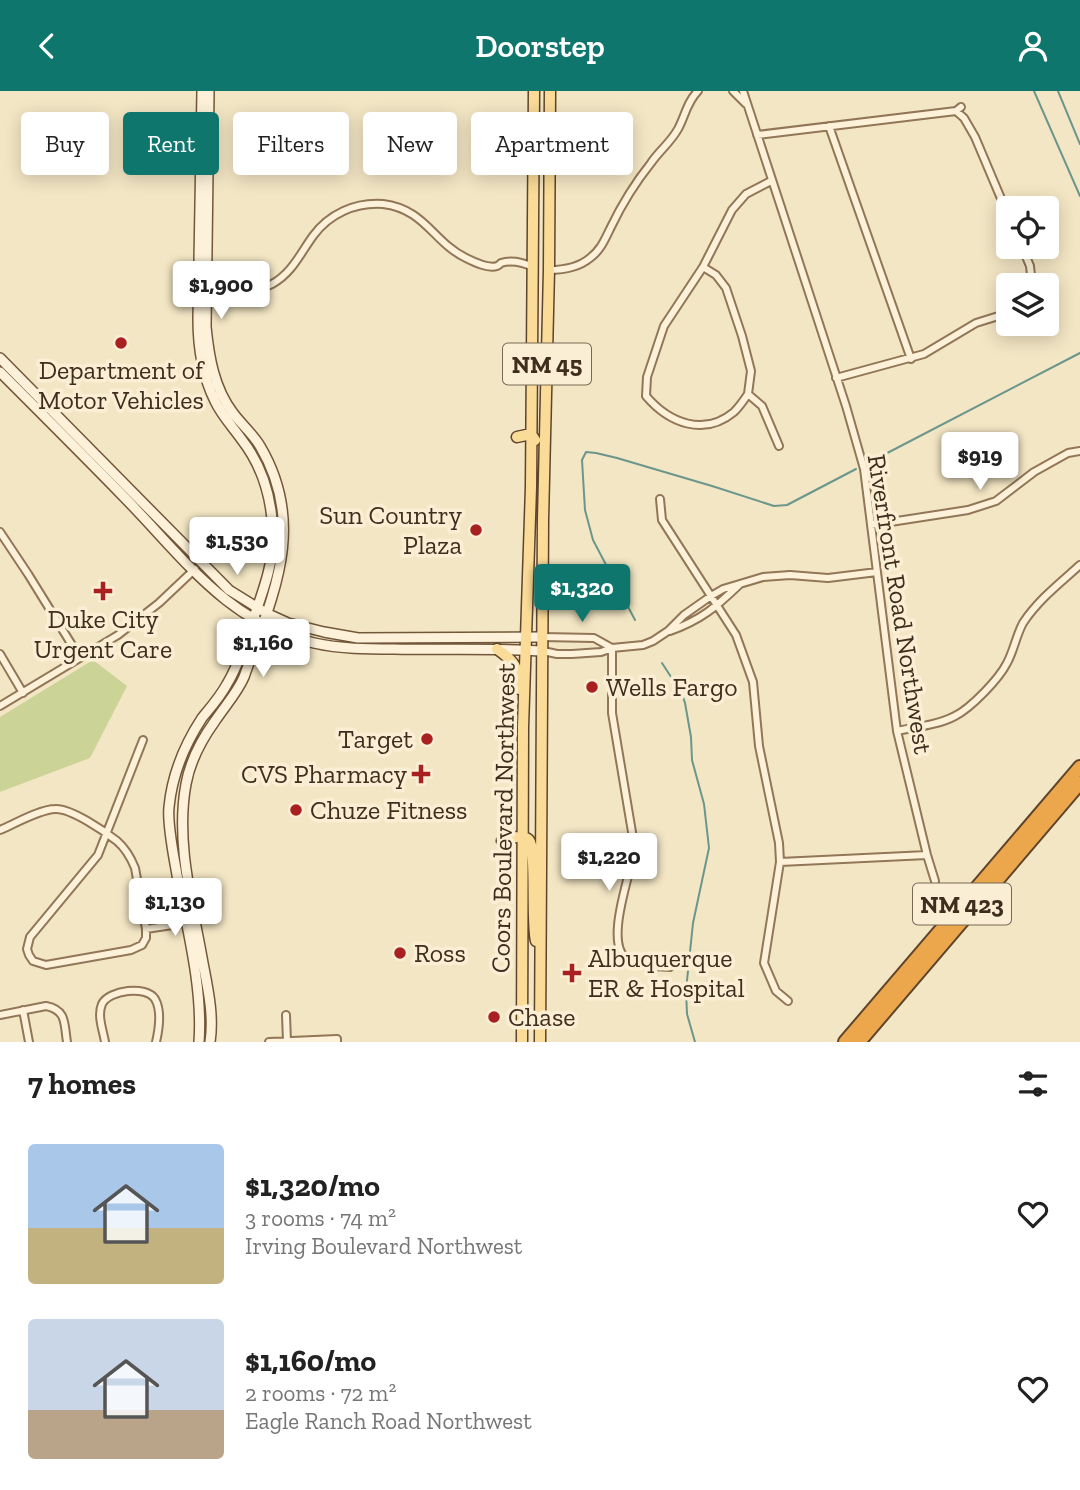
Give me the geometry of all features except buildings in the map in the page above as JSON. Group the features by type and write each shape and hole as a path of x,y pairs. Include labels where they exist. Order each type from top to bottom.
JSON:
{"highway":[{"name":"NM 423","path":"845,1042 1080,767"},
{"name":"NM 423","path":"859,1042 1080,783"}],"main road":[{"path":"202,91 203,292"},
{"path":"199,1042 200,1007 184,854 183,814 186,783 203,739 241,683 262,611 273,536 268,493 262,474 253,456 215,401 206,379 198,341 203,292 209,91"},
{"name":"Coors Boulevard Northwest","path":"534,91 534,112"},
{"name":"Coors Boulevard Northwest","path":"540,1042 542,637 550,91"},
{"name":"Coors Boulevard Northwest","path":"522,1042 523,727 531,434 534,175"},
{"path":"537,175 537,258 540,264 549,270"},
{"path":"533,268 538,282 538,357 547,367"},
{"path":"0,358 229,590 262,611 295,625 358,638 542,637"},
{"path":"0,372 193,571 226,601 258,622 293,637 323,645 350,648 543,651"},
{"path":"517,437 531,434 535,440 537,475 544,495"},
{"path":"210,1042 210,1007 174,856 169,809 176,773 195,731 223,692 258,622"},
{"path":"229,702 241,691 262,647 274,639 293,637"},
{"path":"497,649 516,667 519,683 517,718 523,727"},
{"path":"502,841 523,837 528,839 532,847 533,926 540,951"}],"street":[{"path":"549,270 576,266 596,254 634,185 676,132 689,101 698,91"},
{"path":"733,91 747,105"},
{"name":"Riverfront Road Northwest","path":"744,93 864,469 897,731 935,881"},
{"path":"757,135 958,109 975,137 1000,196"},
{"path":"829,126 911,359"},
{"path":"703,267 716,275 726,288 751,371 748,394 735,411 717,422 700,426 681,423 655,407 646,396 647,377 664,326 703,267 732,210 746,194 771,181"},
{"path":"203,292 243,292 257,290 272,283 290,269 324,224 344,210 368,204 393,206 408,211 427,224 460,255 479,264 496,267 504,263 517,263 533,268"},
{"path":"836,378 911,359 976,323 996,317"},
{"path":"748,394 762,406 779,446"},
{"path":"871,525 968,510 996,501 1034,472 1068,453 1080,451"},
{"path":"660,499 662,520 736,635 753,682 759,746 779,843 780,862 764,963 776,991 788,1001"},
{"path":"0,532 80,658"},
{"path":"0,706 135,622 202,563"},
{"path":"897,731 955,716 975,702 1007,664 1024,621 1046,596 1080,565"},
{"path":"543,651 572,654 643,645 668,631 684,615 711,596 763,577 828,577 877,572"},
{"path":"668,631 686,625 717,606 741,584"},
{"path":"542,637 594,638 612,647"},
{"path":"612,647 612,713 633,838 632,858 620,909 621,960 670,967"},
{"path":"0,654 23,693"},
{"path":"0,830 54,808 65,809 78,815 106,834 118,842 132,859 146,929 146,939 142,946 46,965 33,961 27,949 30,937 97,855 106,834 143,740"},
{"path":"780,862 927,855"},
{"path":"55,891 63,898"},
{"path":"146,929 179,924 190,919"},
{"path":"21,960 29,955"},
{"path":"105,1042 101,1020 102,1005 106,999 141,990 154,996 159,1011 156,1042"},
{"path":"0,1015 46,1006 58,1010 64,1022 68,1042"},
{"path":"23,1010 29,1042"},
{"path":"286,1015 286,1041"},
{"path":"269,1042 337,1039 337,1042"}],"green space":[{"path":"93,660 127,686 90,758 0,792 0,717"}],"waterway":[{"path":"1034,91 1080,196"},
{"path":"1058,91 1080,144"},
{"path":"868,463 1080,353"},
{"path":"635,620 593,540 585,510 582,460 586,452 617,458 774,506 787,505 856,469"},
{"path":"662,663 685,703 692,760 704,804 709,848 693,923 686,990 687,1014 695,1042"}],"place":[{"name":"Department of Motor Vehicles","path":"121,343"},
{"name":"Sun Country Plaza","path":"476,530"},
{"name":"Duke City Urgent Care","path":"103,591"},
{"name":"Wells Fargo","path":"592,687"},
{"name":"Target","path":"427,739"},
{"name":"CVS Pharmacy","path":"421,774"},
{"name":"Chuze Fitness","path":"296,810"},
{"name":"Ross","path":"400,953"},
{"name":"Albuquerque ER & Hospital","path":"572,973"},
{"name":"Chase","path":"494,1017"}]}
